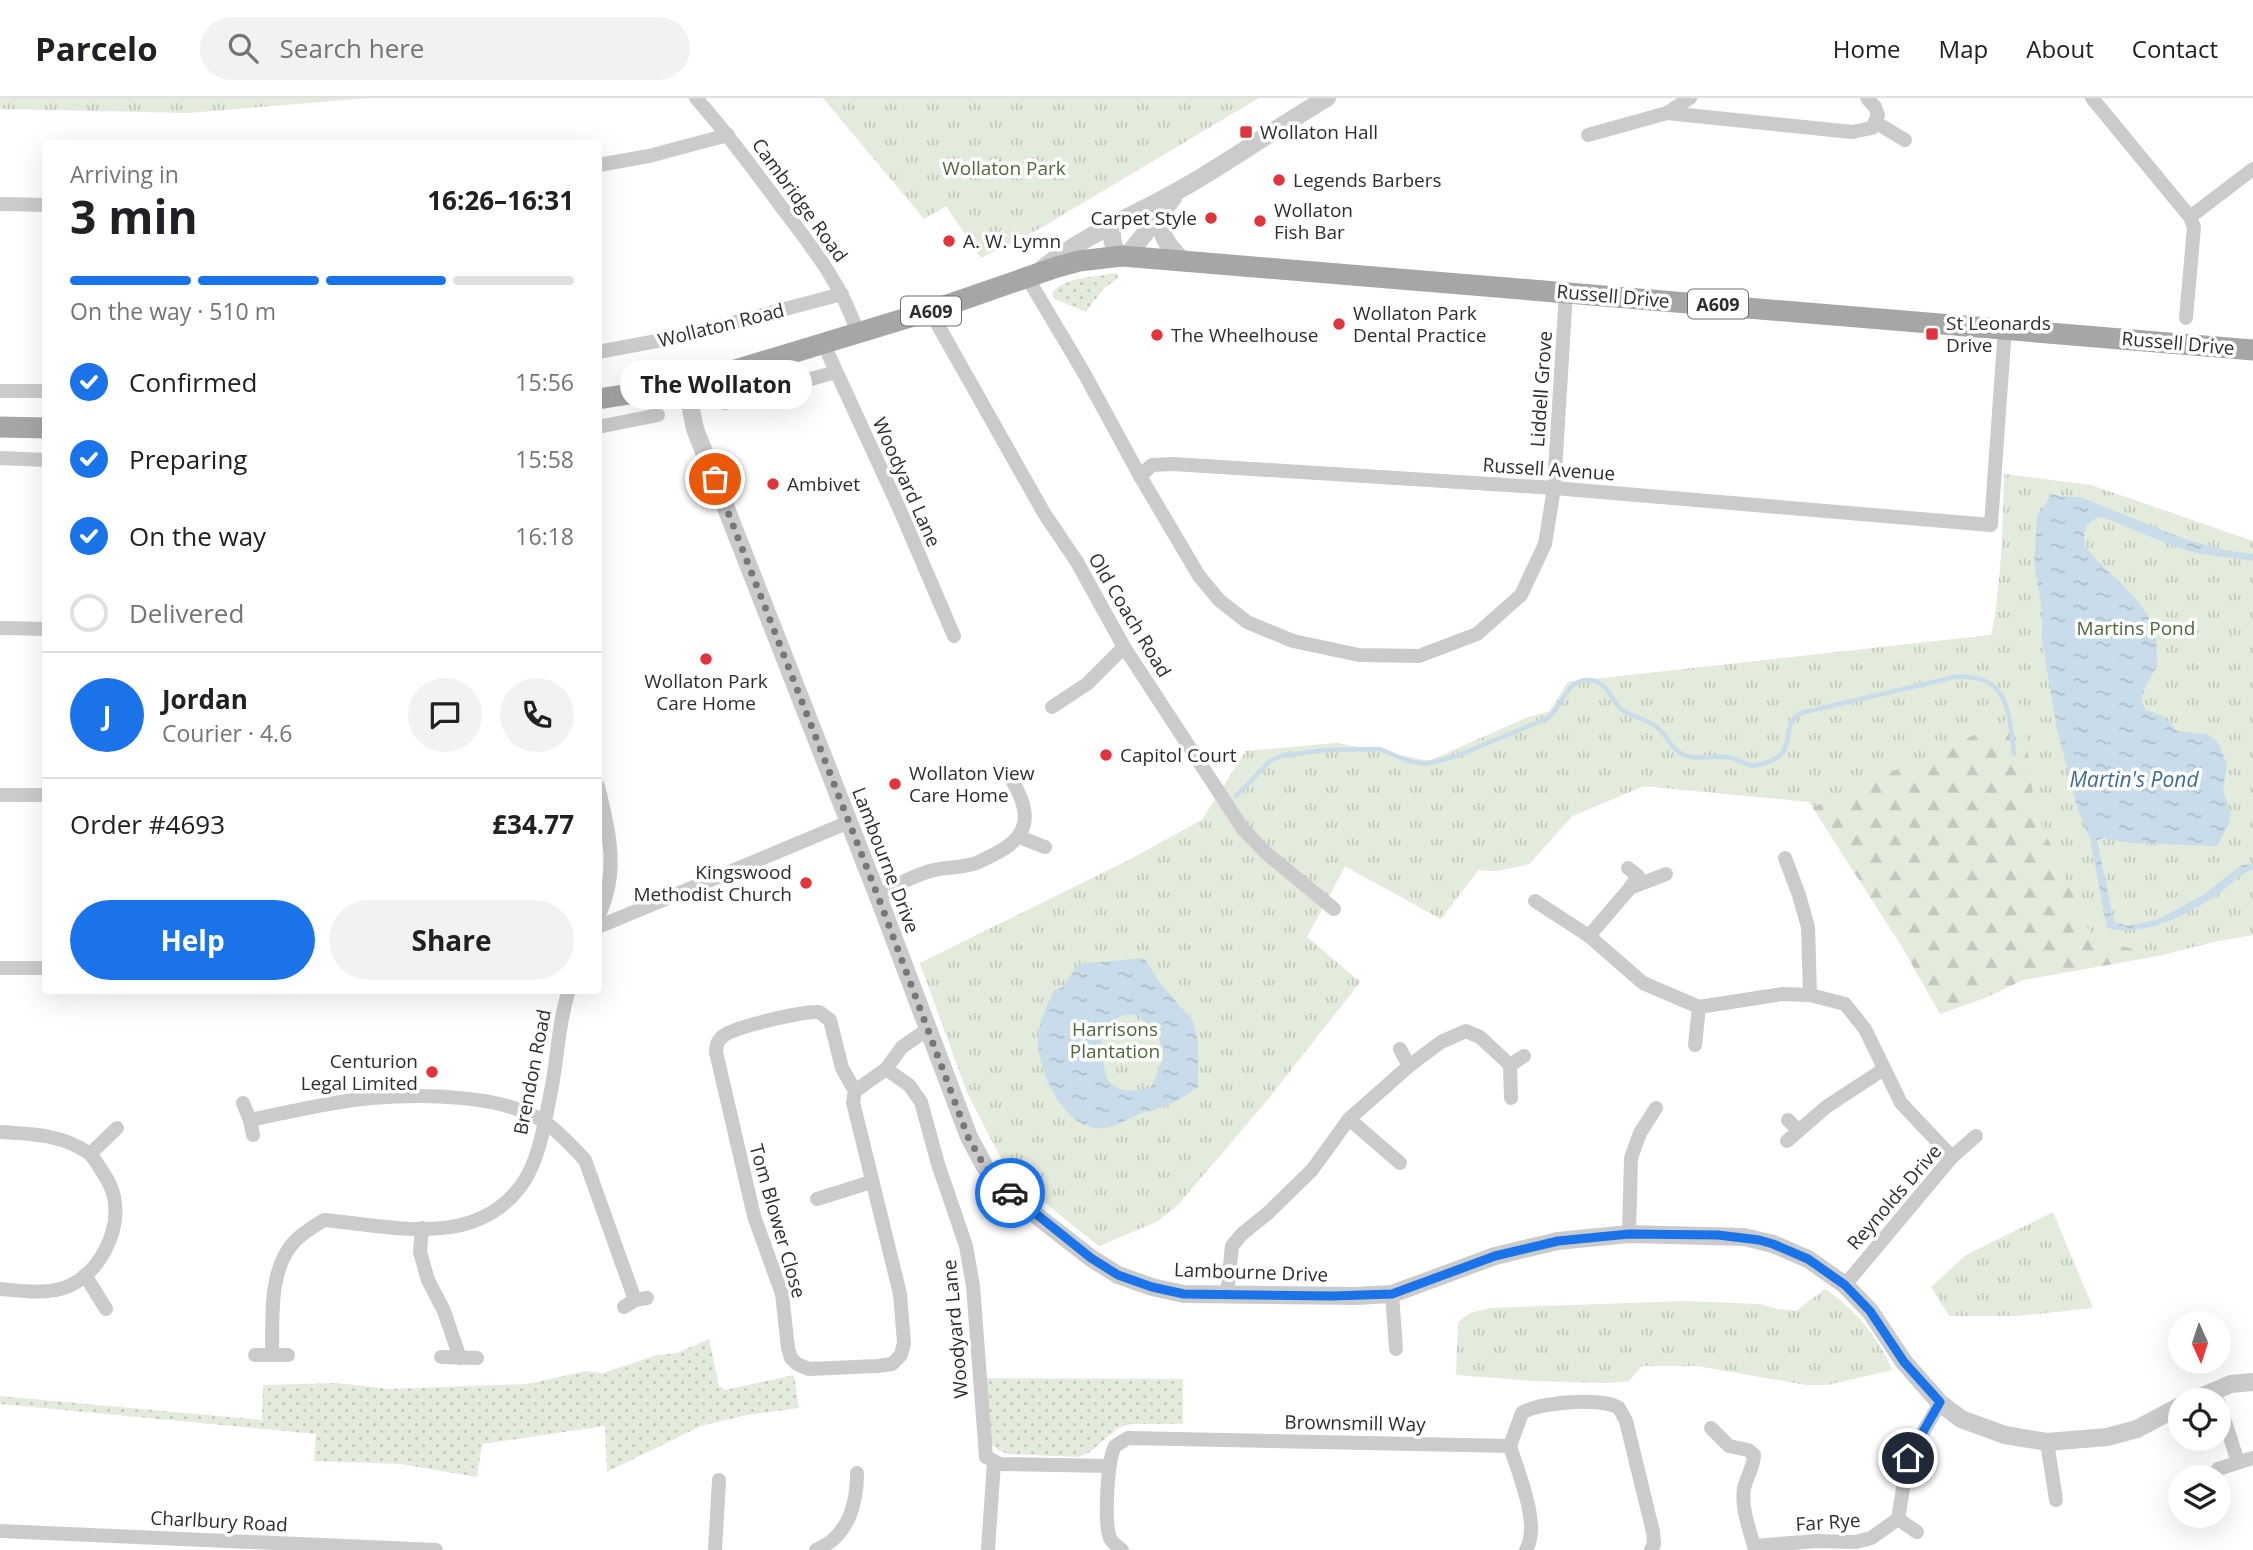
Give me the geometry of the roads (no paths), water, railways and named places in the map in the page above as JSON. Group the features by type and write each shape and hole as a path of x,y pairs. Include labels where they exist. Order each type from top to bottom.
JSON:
{"main road":[{"name":"A609","path":"602,398 686,385 930,312 1079,261 1125,256 1182,260"},
{"name":"Russell Drive","path":"1182,260 2253,350"},
{"path":"0,427 42,428"}],"street":[{"name":"Cambridge Road","path":"696,98 728,135 830,271 858,334"},
{"path":"1140,477 1032,275 1063,252 1113,223 1180,190 1327,98"},
{"path":"1588,135 1667,113 1690,98"},
{"path":"1667,113 1852,132 1872,128 1875,122 1878,115 1867,98"},
{"path":"2092,98 2190,216 2194,227 2186,318"},
{"path":"1875,122 1905,140"},
{"path":"602,164 649,156 728,135"},
{"path":"2190,216 2253,169"},
{"path":"1113,223 1114,247 1125,256 1180,190"},
{"path":"0,204 42,205"},
{"path":"1162,210 1160,225 1163,237 1182,260"},
{"name":"Liddell Grove","path":"1140,477 1199,576 1219,600 1247,622 1293,641 1359,655 1419,656 1477,634 1521,595 1545,544 1554,488 1566,292"},
{"name":"Wollaton Road","path":"602,351 678,337 842,294"},
{"name":"Old Coach Road","path":"930,312 1124,647 1243,829 1266,853 1334,909"},
{"name":"Russell Avenue","path":"1140,477 1152,465 1173,464 1554,488 1991,525 2005,328"},
{"name":"Woodyard Lane","path":"824,345 954,636"},
{"path":"725,403 836,372"},
{"name":"Lambourne Drive","path":"686,385 695,429 879,899 968,1137 985,1167 1001,1186 1091,1258 1118,1275 1152,1287 1184,1294 1355,1296 1392,1294 1495,1256 1558,1241 1629,1234 1744,1237 1773,1244 1808,1259 1845,1285 1870,1311 1904,1362 1940,1402 1961,1419 2005,1435 2047,1442 2107,1437 2137,1429 2168,1412"},
{"path":"0,391 42,391"},
{"path":"602,426 658,415"},
{"path":"0,458 42,460"},
{"path":"0,628 42,629"},
{"path":"1052,707 1087,684 1124,647"},
{"path":"1053,687 1067,698"},
{"path":"879,899 889,889 932,871 975,864 1003,850 1019,837 1025,822 1024,809 1020,793 1010,777"},
{"path":"0,795 42,795"},
{"path":"602,803 613,860 602,906"},
{"path":"602,925 849,822"},
{"path":"1019,837 1045,847"},
{"path":"1784,858 1808,927 1810,995"},
{"path":"1589,936 1638,876 1628,868"},
{"path":"1630,888 1666,874"},
{"path":"1537,922 1541,905 1589,936 1643,983 1699,1007 1782,994 1810,995 1845,1004 1865,1029 1902,1103 1952,1157"},
{"path":"0,968 42,968"},
{"name":"Brendon Road","path":"272,1355 276,1276 293,1243 314,1226 324,1220 449,1228 480,1221 505,1203 524,1182 535,1156 552,1088 559,1031 568,994"},
{"path":"1695,1045 1699,1007"},
{"name":"Tom Blower Close","path":"819,1012 825,1014 830,1020 842,1068 855,1091 853,1102 900,1294 904,1343 901,1355 892,1364 822,1370 797,1364 791,1358 782,1294 754,1216 716,1052 717,1044 721,1037 734,1029 819,1012"},
{"path":"1466,1015 1466,1031"},
{"path":"855,1091 886,1069 902,1047 928,1029"},
{"path":"1466,1031 1480,1038 1510,1065 1511,1098"},
{"path":"1227,1295 1232,1246 1242,1234 1312,1170 1349,1119 1409,1066 1441,1042 1466,1031"},
{"path":"1400,1049 1409,1066"},
{"path":"1510,1065 1524,1056"},
{"name":"Woodyard Lane","path":"886,1069 909,1084 921,1102 938,1164 966,1246 993,1461 988,1550"},
{"path":"1787,1142 1793,1125 1884,1069"},
{"path":"250,1119 371,1098 443,1097 501,1104 544,1122 585,1160 635,1302"},
{"path":"243,1103 253,1135"},
{"path":"1629,1234 1631,1158 1640,1133 1656,1108"},
{"path":"1349,1119 1400,1163"},
{"path":"90,1154 117,1128"},
{"path":"0,1132 46,1135 73,1144 90,1154 108,1181 114,1197 116,1216 110,1240 102,1256 85,1275 71,1285 44,1292 0,1289"},
{"name":"Reynolds Drive","path":"1845,1285 1952,1157 1976,1136"},
{"path":"817,1199 871,1182"},
{"path":"422,1228 420,1252 428,1280 444,1311 460,1358"},
{"path":"85,1275 106,1309"},
{"path":"1392,1294 1396,1349"},
{"path":"255,1355 288,1355"},
{"path":"441,1357 477,1358"},
{"path":"2227,1388 2231,1384 2253,1382"},
{"path":"1917,1532 1898,1519 1908,1458 1940,1402"},
{"path":"1527,1550 1532,1522 1510,1446 1522,1413 1539,1405 1605,1403 1619,1408 1626,1421 1653,1532 1654,1544 1651,1550"},
{"name":"Far Rye","path":"1711,1427 1729,1446 1748,1450 1754,1455 1743,1499 1754,1548 1817,1541 1856,1542 1871,1538 1898,1519"},
{"name":"Brownsmill Way","path":"1109,1466 1112,1452 1120,1441 1143,1436 1510,1446"},
{"path":"2231,1441 2238,1462"},
{"path":"2047,1442 2056,1500"},
{"path":"2229,1465 2253,1458"},
{"path":"993,1461 1109,1466 1108,1528 1114,1548"},
{"path":"816,1550 826,1546 845,1527 857,1492 857,1473"},
{"path":"715,1550 719,1480"},
{"name":"Charlbury Road","path":"0,1531 436,1550"}],"water":[{"name":"Martin's Pond","path":"2049,492 2083,498 2184,539 2253,554 2253,561 2195,553 2102,517 2092,521 2086,528 2086,547 2134,597 2152,623 2157,659 2143,693 2143,705 2147,710 2164,717 2177,731 2207,734 2216,740 2227,765 2223,790 2231,814 2229,824 2217,846 2129,843 2103,838 2097,840 2114,922 2128,926 2159,919 2203,895 2240,866 2253,863 2253,870 2200,906 2154,926 2122,930 2107,928 2090,839 2077,807 2057,729 2042,641 2042,610 2034,563 2037,516 2049,498"},
{"path":"1144,958 1160,983 1193,1021 1198,1042 1198,1087 1166,1106 1104,1128 1090,1127 1065,1109 1047,1081 1038,1036 1054,990 1062,988 1078,964","holes":["1123,1015 1135,1015 1145,1021 1158,1037 1163,1049 1151,1087 1133,1091 1122,1090 1107,1080 1102,1051 1103,1035 1113,1021"]}],"waterway":[{"path":"1236,796 1270,761 1281,756 1324,750 1380,749 1408,761 1425,764 1457,756 1548,718 1570,688 1581,681 1589,680 1600,683 1624,711 1658,728 1676,750 1685,755 1727,757 1752,766 1769,762 1779,756 1785,749 1793,720 1801,713 1955,677 1973,677 1986,681 2003,698 2014,754"}],"place":[{"name":"Wollaton Hall","path":"1246,132"},
{"name":"Legends Barbers","path":"1279,180"},
{"name":"Carpet Style","path":"1211,218"},
{"name":"Wollaton Fish Bar","path":"1260,221"},
{"name":"A. W. Lymn","path":"949,241"},
{"name":"Wollaton Park Dental Practice","path":"1339,324"},
{"name":"St Leonards Drive","path":"1932,334"},
{"name":"The Wheelhouse","path":"1157,335"},
{"name":"The Wollaton","path":"715,479"},
{"name":"Ambivet","path":"773,484"},
{"name":"Wollaton Park Care Home","path":"706,659"},
{"name":"Capitol Court","path":"1106,755"},
{"name":"Wollaton View Care Home","path":"895,784"},
{"name":"Kingswood Methodist Church","path":"806,883"},
{"name":"Centurion Legal Limited","path":"432,1072"}],"park label":[{"name":"Wollaton Park","path":"1004,168"},
{"name":"Martins Pond","path":"2136,628"},
{"name":"Harrisons Plantation","path":"1115,1040"}]}
